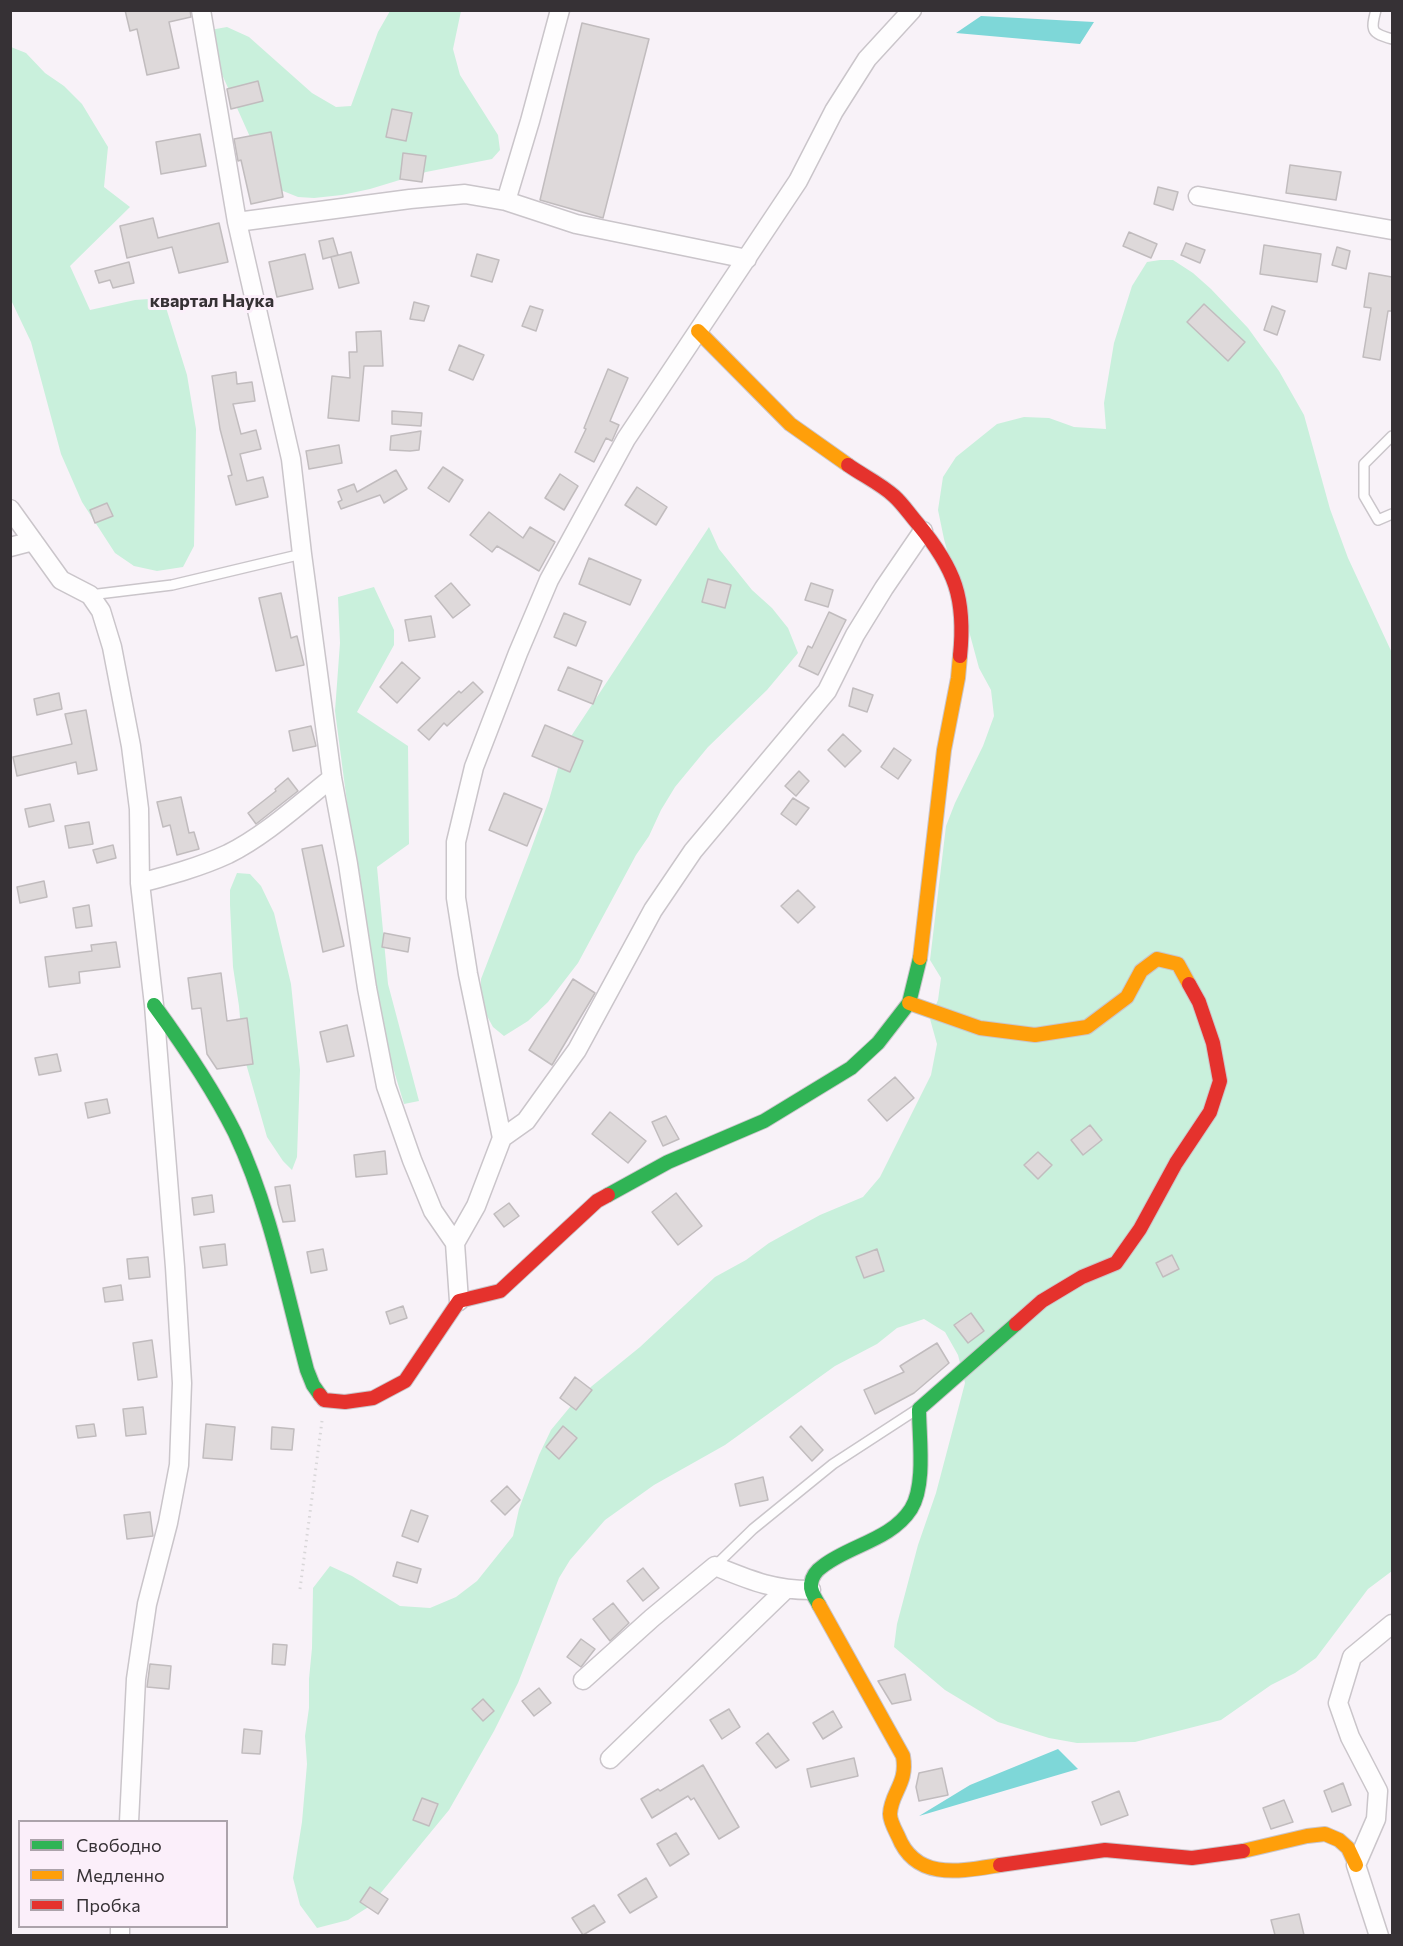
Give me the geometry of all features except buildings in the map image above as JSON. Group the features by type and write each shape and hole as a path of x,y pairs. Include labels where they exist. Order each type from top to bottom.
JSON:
{"street":[{"path":"154,1005 220,1104 244,1155 266,1215 313,1385 324,1400 345,1402 373,1398 405,1381 459,1300 455,1243 433,1211 386,1086 332,778 291,459 237,222 201,10"},
{"path":"506,201 560,10"},
{"path":"455,1243 476,1206 502,1138 468,974 456,898 456,842 474,767 549,580 626,439 798,181 834,111 867,59 912,10"},
{"path":"237,222 410,198 465,194 506,201 576,224 747,259"},
{"path":"1198,196 1392,230"},
{"path":"459,1300 500,1291 597,1201 668,1162 764,1120 851,1068 878,1043 909,1003 921,952 944,750 958,678 963,626 960,601 952,577 938,548 894,495 836,458 790,424 698,331"},
{"path":"10,509 61,580 76,590 90,595 100,612 112,647 131,746 139,808 140,883 154,1005 176,1267 182,1383 179,1465 168,1523 147,1604 136,1679 129,1820"},
{"path":"502,1138 526,1121 578,1050 653,910 693,851 827,691 872,607 923,531"},
{"path":"10,547 33,541"},
{"path":"140,883 188,870 229,853 267,830 332,778"},
{"path":"909,1003 980,1028 1035,1035 1087,1026 1127,997 1141,971 1157,959 1178,964 1199,1002 1213,1043 1220,1081 1210,1112 1176,1163 1140,1229 1116,1263 1082,1277 1042,1301 919,1409 918,1474 915,1499 905,1516 892,1528 816,1571 811,1580 811,1590 903,1756 905,1768 903,1779 891,1805 890,1816 900,1841 911,1856 927,1867 954,1872 1105,1851 1192,1858 1236,1853 1307,1836 1325,1834 1339,1840 1348,1848 1356,1865 1379,1935"},
{"path":"583,1680 652,1618 715,1566 762,1585 785,1590 811,1590"},
{"path":"610,1759 785,1590"},
{"path":"1356,1865 1376,1819 1378,1791 1350,1737 1338,1703 1352,1657 1392,1624"}],"lane":[{"path":"1376,10 1373,30 1377,34 1392,39"},
{"path":"1392,436 1364,464 1364,496 1377,520 1392,514"},
{"path":"90,595 172,585 302,554"},
{"path":"715,1566 753,1529 833,1464 919,1409"}],"path":[{"path":"300,1589 324,1400"}],"green space":[{"path":"390,11 461,11 453,49 460,75 498,135 500,150 492,159 426,172 342,195 298,197 278,189 259,157 220,70 210,30 227,27 249,37 312,93 336,107 351,106 378,32"},
{"path":"11,47 26,53 45,73 64,86 82,104 108,147 104,187 130,207 70,266 90,310 135,300 163,298 187,375 196,429 194,546 183,567 157,571 134,566 115,553 82,502 61,454 31,342 11,300"},
{"path":"1173,260 1211,289 1248,328 1279,371 1304,415 1330,509 1348,558 1392,653 1392,1571 1368,1589 1316,1658 1295,1673 1271,1685 1221,1720 1135,1742 1077,1743 1049,1738 998,1722 945,1690 894,1647 897,1624 918,1545 936,1493 965,1383 958,1355 945,1332 924,1319 897,1328 877,1344 835,1366 725,1445 654,1485 605,1520 570,1560 559,1578 518,1683 494,1731 449,1810 370,1906 348,1920 317,1928 300,1905 293,1878 302,1822 307,1764 305,1736 309,1708 313,1588 330,1566 352,1576 400,1606 430,1608 456,1597 477,1581 513,1536 519,1509 539,1455 551,1430 570,1407 640,1347 715,1277 746,1260 769,1243 820,1215 863,1197 880,1177 931,1075 937,1044 930,1019 938,1000 941,978 930,960 946,826 983,746 994,716 991,690 979,668 944,539 938,510 943,477 956,457 997,424 1024,417 1049,418 1074,427 1106,429 1104,403 1114,343 1132,286 1147,262"},
{"path":"709,527 719,549 752,590 772,608 788,628 798,653 767,690 708,747 675,787 578,963 548,1002 528,1021 504,1036 493,1027 481,1005 481,979 549,800 564,747"},
{"path":"374,587 394,630 394,645 357,712 408,746 409,844 377,867 388,984 419,1101 404,1104 379,1015 335,711 340,643 338,597"},
{"path":"237,873 250,874 261,886 274,913 291,984 300,1070 297,1157 292,1170 267,1137 243,1053 233,967 230,905 230,890"}],"water":[{"path":"981,16 1094,22 1080,44 956,33"},
{"path":"1058,1749 1078,1769 919,1816 970,1785"}],"traffic: fast":[{"path":"608,1195 668,1162 764,1121 851,1068 878,1043 909,1003 920,958"},
{"path":"154,1005 207,1083 235,1133 247,1161 268,1220 307,1370 320,1395"},
{"path":"819,1605 811,1587 812,1578 817,1571 834,1559 893,1528 911,1509 919,1487 919,1409 1016,1324"}],"traffic: slow":[{"path":"698,331 790,424 848,465"},
{"path":"920,958 944,750 960,656"},
{"path":"909,1003 980,1028 1035,1035 1087,1027 1127,997 1141,971 1157,959 1178,964 1189,984"},
{"path":"819,1605 903,1756 903,1774 890,1814 906,1851 916,1861 942,1870 956,1871 1000,1865"},
{"path":"1243,1851 1325,1834 1339,1840 1348,1848 1356,1865"}],"traffic: jam":[{"path":"848,465 897,499 941,555 955,585 959,601 960,656"},
{"path":"1016,1324 1042,1301 1082,1277 1116,1263 1140,1229 1176,1163 1210,1112 1220,1081 1213,1043 1199,1002 1189,984"},
{"path":"320,1395 324,1400 345,1402 373,1398 405,1381 459,1301 500,1291 597,1201 608,1195"},
{"path":"1000,1865 1105,1850 1192,1858 1243,1851"}],"district":[{"name":"квартал Наука","path":"212,301"}]}
